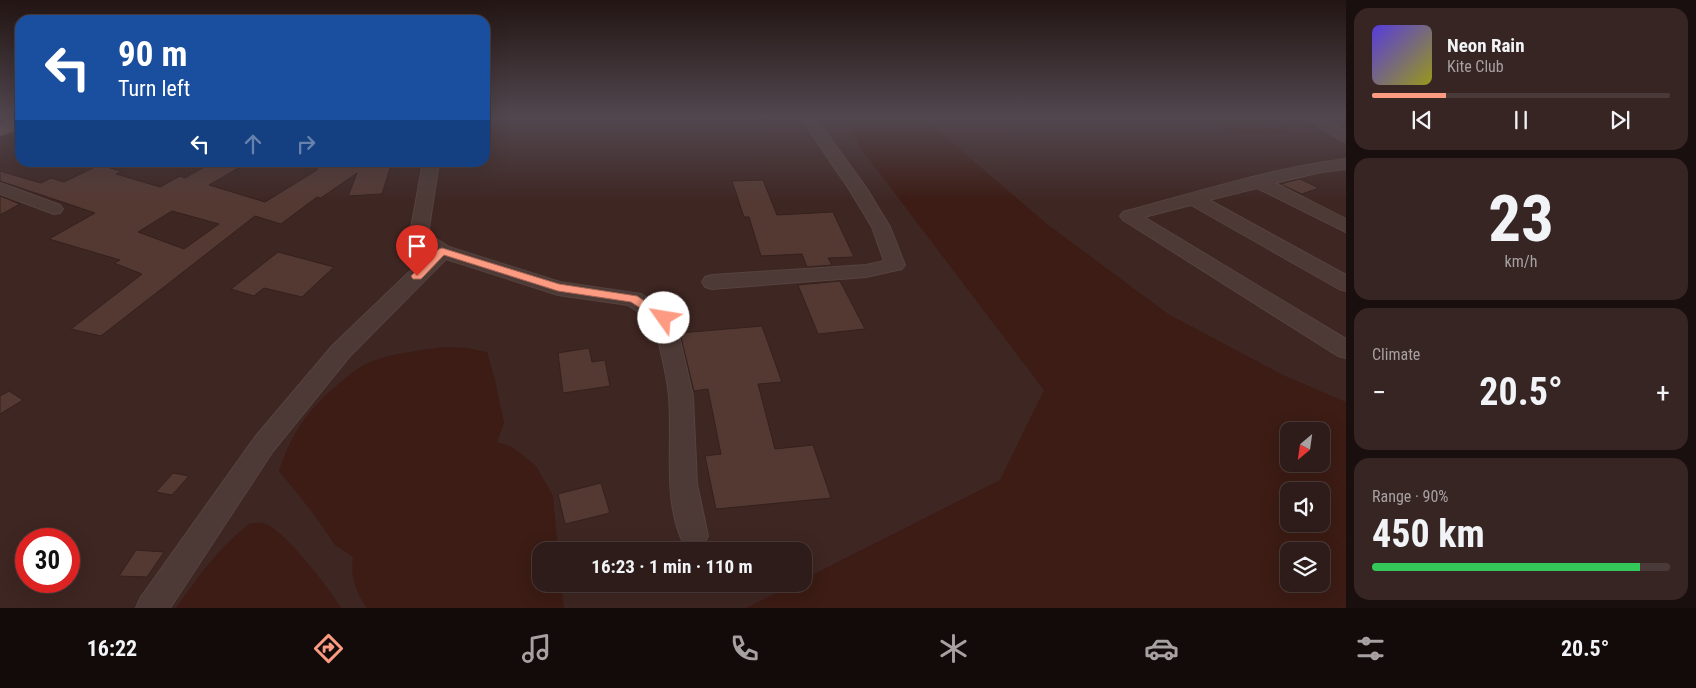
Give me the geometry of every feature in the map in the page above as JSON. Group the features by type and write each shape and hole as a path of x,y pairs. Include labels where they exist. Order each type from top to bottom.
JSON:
{"street":[{"path":"712,282 866,271 895,265 881,227 863,197 827,145"},
{"path":"1346,164 1321,166 1129,216 1346,350"},
{"path":"430,167 420,228 424,239 442,251 558,288 634,299 664,318 681,396 683,484 694,536"},
{"path":"1259,182 1346,226"},
{"path":"0,188 54,209"},
{"path":"1193,199 1346,284"},
{"path":"152,608 264,444 341,351 442,251"}],"shaded area":[{"path":"859,145 955,145 1047,224 1168,314 1283,375 1346,402 1346,608 746,608 778,592 812,592 812,575 1000,480 1044,390"},
{"path":"442,347 467,348 487,352 504,423 497,442 512,447 536,466 553,496 557,542 532,542 532,592 562,592 564,608 367,608 355,584 352,571 353,557 335,545 313,513 279,471 296,432 320,400 352,373 366,364 388,356"},
{"path":"250,523 266,524 284,537 317,575 341,608 176,608 210,563"}],"building":[{"path":"95,167 106,167 121,171 116,174 160,187 180,176 185,178 204,167 240,167 209,185 265,202 317,170 318,167 390,167 382,194 348,196 357,173 321,198 317,197 281,224 255,216 101,336 71,329 142,274 114,263 120,260 49,239 95,213 0,181 0,171 41,183 51,178 64,182","holes":["172,211 219,224 184,249 138,232"]},
{"path":"1300,179 1319,188 1302,194 1280,184"},
{"path":"763,180 777,215 833,212 854,257 828,258 832,265 807,267 802,254 761,256 749,217 744,217 732,181"},
{"path":"0,196 20,204 0,215"},
{"path":"278,252 334,267 302,297 264,288 254,296 231,289"},
{"path":"840,281 865,329 818,334 798,285"},
{"path":"762,326 782,382 758,384 775,449 813,445 831,498 716,509 705,456 721,454 708,389 694,391 680,333"},
{"path":"589,348 592,362 605,360 610,386 563,393 558,353"},
{"path":"9,391 23,400 0,414 0,396"},
{"path":"173,473 189,476 172,495 156,492"},
{"path":"601,483 610,513 565,524 558,494"},
{"path":"136,550 164,552 147,577 119,576"}],"route":[{"path":"417,276 442,251 558,288 634,299 664,318"}]}
